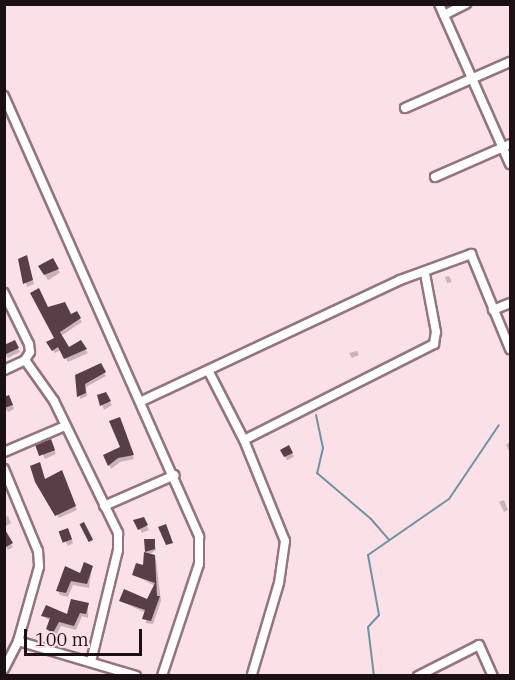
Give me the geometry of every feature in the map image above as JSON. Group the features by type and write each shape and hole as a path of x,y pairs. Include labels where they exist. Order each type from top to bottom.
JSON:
{"street":[{"path":"439,4 472,79 507,146 510,164"},
{"path":"444,15 466,4"},
{"path":"405,108 510,62"},
{"path":"4,96 175,475 199,537 199,564 162,675"},
{"path":"435,177 507,146"},
{"path":"142,401 209,372 400,280 425,274 471,254 510,349"},
{"path":"244,440 434,344 436,332 425,274"},
{"path":"4,293 29,344 30,352 25,360 4,370"},
{"path":"493,310 510,303"},
{"path":"25,360 54,401 119,542 91,662"},
{"path":"209,372 244,440 282,531 286,553 252,674"},
{"path":"4,452 65,426"},
{"path":"4,469 38,551 39,567 18,641 4,669"},
{"path":"104,506 175,475"},
{"path":"18,641 136,675"},
{"path":"418,675 479,645 493,675"}],"building":[{"path":"27,255 33,280 23,284 18,259"},
{"path":"53,258 59,269 44,275 38,266"},
{"path":"39,288 48,307 65,302 71,314 77,311 81,318 60,332 69,347 81,340 87,349 64,359 58,347 52,351 46,342 54,338 30,293"},
{"path":"15,340 19,348 4,355 4,345"},
{"path":"101,363 106,372 85,384 86,393 77,397 75,375"},
{"path":"106,392 111,401 100,406 97,395"},
{"path":"9,395 13,405 4,408 4,397"},
{"path":"120,417 134,455 118,458 108,466 103,455 120,447 109,421"},
{"path":"51,439 55,450 39,456 35,445"},
{"path":"289,445 293,453 284,457 280,450"},
{"path":"40,462 45,479 62,470 76,506 55,516 35,482 30,466"},
{"path":"144,517 148,525 138,530 133,520"},
{"path":"84,522 93,540 89,542 80,524"},
{"path":"166,524 173,543 166,545 158,527"},
{"path":"4,528 13,543 4,548"},
{"path":"68,528 72,539 63,543 59,531"},
{"path":"144,539 155,539 155,549 145,552"},
{"path":"144,552 155,555 157,596 160,596 151,621 142,619 145,610 119,601 124,589 147,599 155,583 132,575 136,563 143,565"},
{"path":"84,562 93,566 87,584 71,581 66,593 56,591 65,566 80,573"},
{"path":"71,599 89,603 86,614 80,613 74,626 59,622 53,633 46,629 50,618 41,616 46,605 67,614"}],"waterway":[{"path":"316,415 323,448 317,473 371,519 389,540"},
{"path":"374,676 368,627 379,615 368,555 449,499 499,425"}]}
